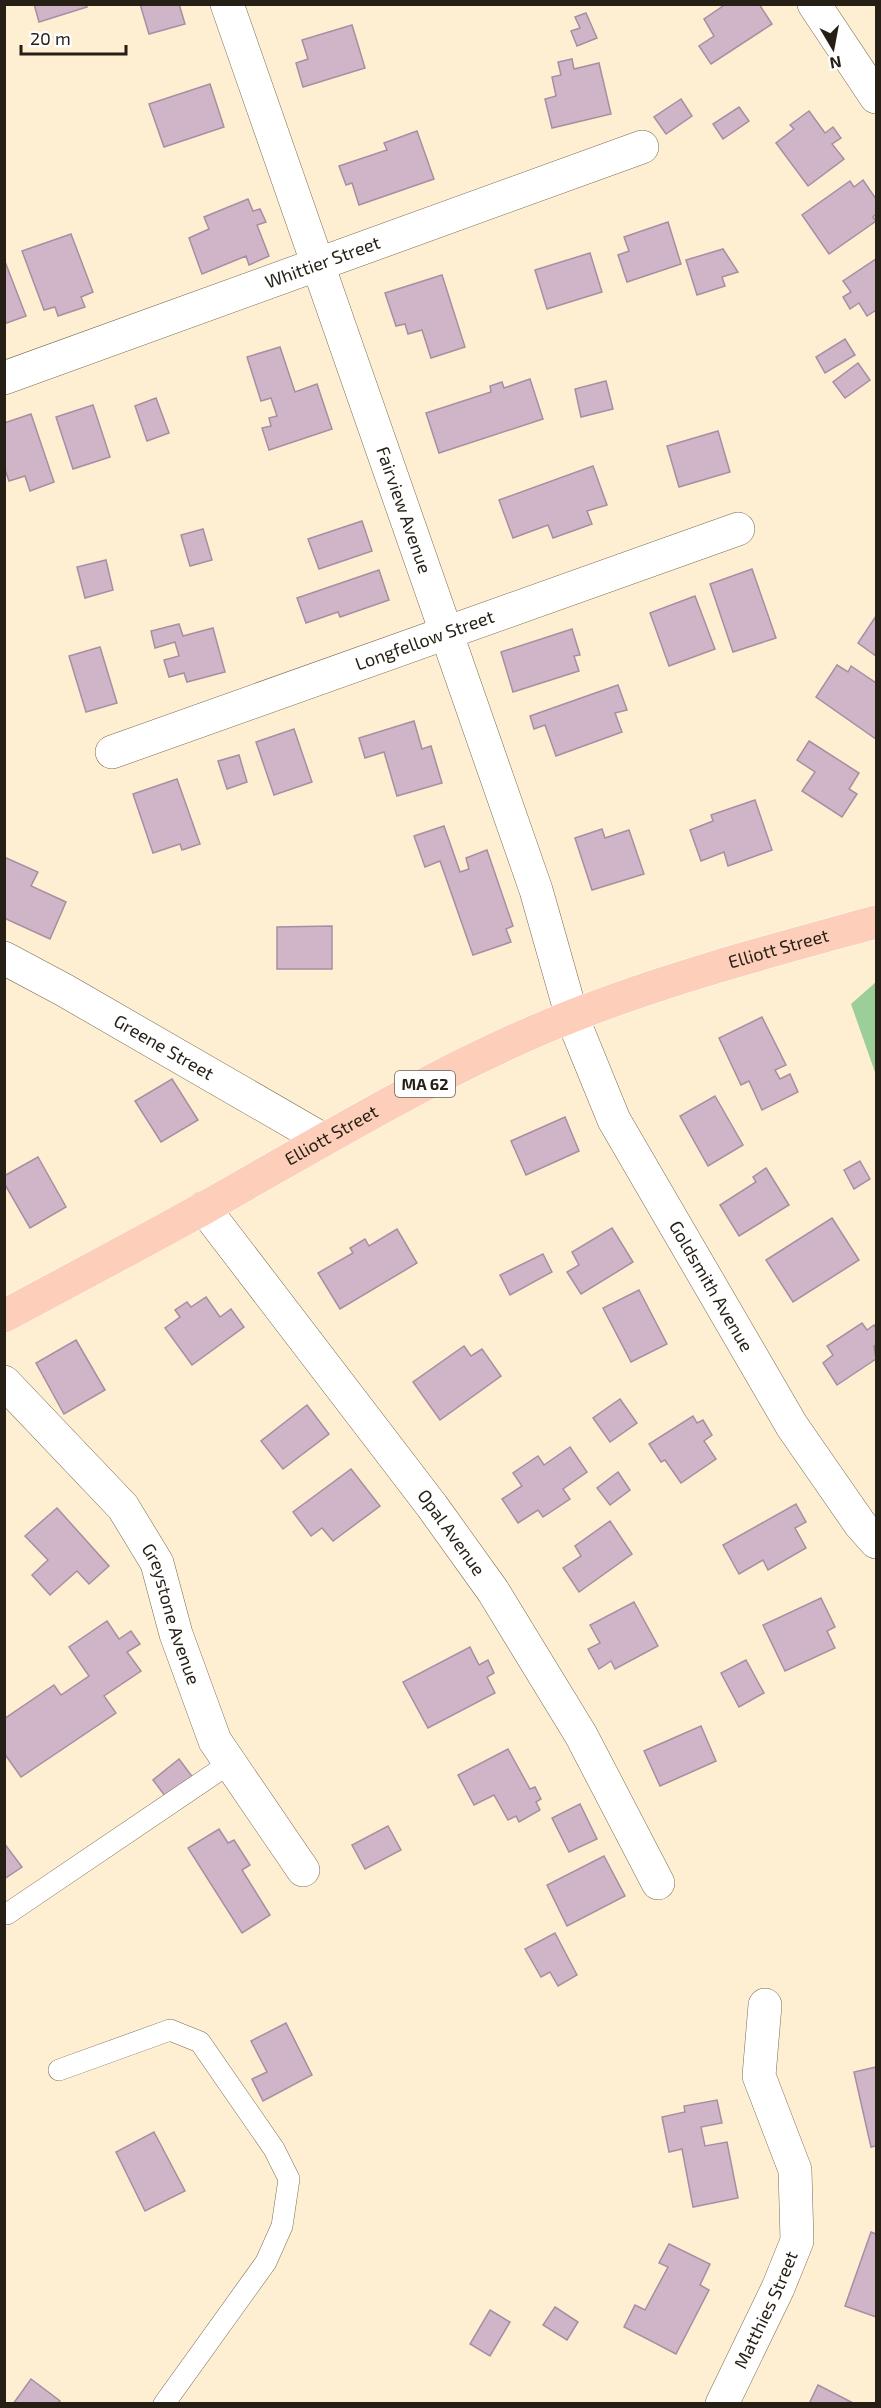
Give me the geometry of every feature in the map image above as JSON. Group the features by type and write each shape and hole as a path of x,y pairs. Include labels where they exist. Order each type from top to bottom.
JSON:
{"main road":[{"name":"Elliott Street","path":"4,1316 204,1208 322,1139 447,1072 572,1017 727,963 876,922"}],"street":[{"name":"Fairview Avenue","path":"227,4 536,890 572,1017"},
{"path":"814,4 876,97"},
{"name":"Whittier Street","path":"4,378 642,147"},
{"name":"Longfellow Street","path":"112,752 738,530"},
{"name":"Greene Street","path":"4,958 64,990 322,1139"},
{"name":"Goldsmith Avenue","path":"572,1017 614,1120 792,1426 860,1524 876,1542"},
{"name":"Opal Avenue","path":"204,1208 432,1506 494,1591 581,1735 658,1883"},
{"name":"Greystone Avenue","path":"4,1382 123,1507 157,1563 176,1634 215,1741 303,1870"},
{"name":"Matthies Street","path":"722,2403 778,2288 797,2241 795,2170 759,2076 765,2006"}],"lane":[{"path":"8,1914 230,1763"},
{"path":"59,2070 170,2030 200,2042 274,2149 289,2179 282,2226 266,2262 164,2403"}],"green space":[{"path":"876,982 876,1075 851,1004"}],"building":[{"path":"34,4 86,4 87,7 39,22"},
{"path":"140,4 179,4 185,24 149,34"},
{"path":"726,4 759,4 772,24 711,64 699,46 714,36 704,19"},
{"path":"586,13 597,38 577,46 571,31 580,28 575,17"},
{"path":"352,25 365,68 303,87 296,63 308,59 302,40"},
{"path":"572,59 574,69 599,63 611,114 552,128 545,99 556,96 552,77 561,75 558,62"},
{"path":"210,84 224,127 164,147 149,104"},
{"path":"681,99 692,116 666,134 654,117"},
{"path":"739,107 749,121 723,139 713,124"},
{"path":"809,111 825,133 833,127 841,138 832,144 844,159 808,186 776,143 794,129 790,125"},
{"path":"417,131 434,179 359,205 352,183 346,185 339,166 387,150 384,143"},
{"path":"863,180 876,199 876,214 873,217 876,221 829,254 802,215 850,181 854,187"},
{"path":"248,199 253,211 260,209 266,222 257,225 269,256 249,265 246,256 202,274 189,238 209,229 204,217"},
{"path":"668,222 681,264 627,282 618,255 629,251 624,237"},
{"path":"71,234 93,292 81,297 85,307 58,316 55,307 44,310 22,251"},
{"path":"723,249 738,272 722,277 725,286 697,295 686,260"},
{"path":"590,253 602,292 547,309 535,270"},
{"path":"4,259 26,316 4,324"},
{"path":"876,259 876,310 867,316 859,303 850,309 843,297 851,292 843,281"},
{"path":"442,275 465,347 431,358 422,330 408,334 405,324 396,326 385,293"},
{"path":"845,339 855,355 825,373 816,357"},
{"path":"280,347 295,392 317,384 332,429 269,450 262,428 271,426 269,418 277,416 271,398 261,401 247,357"},
{"path":"858,363 870,380 845,398 833,382"},
{"path":"530,379 543,419 439,453 426,413 491,392 490,386 502,382 504,388"},
{"path":"606,381 613,409 581,417 575,389"},
{"path":"156,398 169,433 147,441 135,406"},
{"path":"93,405 110,457 73,469 56,417"},
{"path":"31,414 54,482 30,491 25,476 9,481 4,467 4,423"},
{"path":"718,431 730,472 679,487 667,446"},
{"path":"593,466 607,505 587,511 592,524 553,538 548,525 513,538 499,500"},
{"path":"362,521 372,551 319,569 308,539"},
{"path":"203,529 212,560 190,566 181,535"},
{"path":"106,560 113,590 85,598 77,567"},
{"path":"752,569 776,638 733,652 710,584"},
{"path":"379,570 389,600 340,617 338,612 306,623 297,598"},
{"path":"695,596 715,649 669,666 650,613"},
{"path":"876,616 876,656 858,643"},
{"path":"179,624 183,636 213,628 225,672 187,682 184,673 169,677 164,660 179,656 175,642 155,648 151,631"},
{"path":"572,629 580,655 574,656 579,671 513,692 501,652"},
{"path":"100,647 117,703 86,712 69,656"},
{"path":"837,665 848,672 851,666 876,683 876,739 816,697"},
{"path":"618,685 627,710 615,713 622,732 556,756 545,725 534,729 530,716"},
{"path":"414,721 422,749 431,746 442,783 397,796 384,752 365,758 359,738"},
{"path":"294,729 312,782 274,795 256,742"},
{"path":"809,741 859,773 849,789 857,794 842,817 802,791 815,772 797,760"},
{"path":"239,755 247,782 227,789 218,761"},
{"path":"177,779 200,844 182,850 180,844 153,853 133,794"},
{"path":"755,800 772,850 728,866 724,852 701,861 690,830 713,821 711,815"},
{"path":"444,826 460,872 469,869 466,858 487,850 513,926 506,929 511,942 473,955 440,861 425,867 414,836"},
{"path":"602,829 605,838 629,830 644,874 592,890 575,838"},
{"path":"4,857 38,872 31,886 66,902 50,939 4,918"},
{"path":"332,926 332,969 277,969 277,927"},
{"path":"762,1017 786,1065 775,1070 780,1079 790,1074 798,1092 762,1110 749,1081 741,1085 719,1038"},
{"path":"172,1079 198,1120 161,1142 135,1101"},
{"path":"715,1096 743,1145 708,1166 680,1116"},
{"path":"565,1117 579,1151 526,1175 511,1141"},
{"path":"38,1157 66,1207 30,1228 4,1183 4,1176"},
{"path":"860,1161 870,1179 854,1189 844,1170"},
{"path":"766,1168 789,1205 739,1236 720,1205 756,1182 753,1177"},
{"path":"832,1218 859,1260 793,1302 766,1260"},
{"path":"612,1228 633,1262 581,1294 567,1272 579,1265 572,1252"},
{"path":"397,1229 417,1263 340,1309 318,1273 353,1253 350,1248 365,1239 369,1246"},
{"path":"543,1254 552,1272 510,1295 500,1275"},
{"path":"639,1290 667,1344 631,1362 603,1308"},
{"path":"206,1297 220,1317 231,1309 244,1327 192,1365 165,1328 180,1317 175,1310 187,1302 191,1307"},
{"path":"862,1323 867,1330 874,1325 876,1328 876,1345 874,1346 876,1359 837,1385 823,1363 833,1355 827,1346"},
{"path":"76,1340 105,1390 64,1414 36,1363"},
{"path":"464,1346 471,1356 482,1349 501,1376 440,1420 413,1382"},
{"path":"620,1399 637,1423 610,1442 593,1418"},
{"path":"307,1405 329,1434 283,1469 261,1441"},
{"path":"693,1416 697,1423 703,1420 712,1435 704,1441 716,1459 681,1483 665,1460 661,1462 649,1444"},
{"path":"570,1447 587,1472 563,1489 570,1499 543,1517 538,1510 518,1523 502,1499 522,1486 513,1473 538,1456 544,1465"},
{"path":"351,1469 380,1506 333,1541 322,1528 311,1536 293,1512"},
{"path":"618,1472 630,1490 610,1505 597,1488"},
{"path":"796,1504 806,1522 795,1528 806,1548 768,1570 763,1560 739,1574 723,1545"},
{"path":"57,1508 109,1566 89,1584 77,1571 50,1595 32,1575 48,1560 25,1536"},
{"path":"610,1521 632,1554 579,1592 563,1568 581,1556 575,1546"},
{"path":"821,1598 835,1627 827,1631 835,1648 785,1671 763,1625"},
{"path":"634,1602 658,1646 615,1669 611,1661 599,1669 588,1649 600,1643 590,1625"},
{"path":"107,1621 119,1639 131,1631 140,1644 127,1652 141,1671 104,1696 116,1713 21,1777 4,1753 4,1719 54,1685 61,1695 89,1676 69,1647"},
{"path":"470,1647 479,1665 488,1660 494,1673 487,1677 495,1693 428,1728 403,1682"},
{"path":"746,1660 764,1693 739,1707 721,1673"},
{"path":"701,1726 716,1761 660,1786 644,1751"},
{"path":"508,1749 530,1789 535,1787 541,1799 536,1802 540,1810 519,1822 516,1816 508,1820 494,1795 474,1805 458,1775"},
{"path":"179,1759 194,1779 168,1800 153,1780"},
{"path":"580,1804 597,1839 569,1852 552,1818"},
{"path":"388,1826 401,1850 365,1869 352,1845"},
{"path":"219,1829 228,1843 234,1840 250,1865 242,1870 270,1915 242,1933 188,1848"},
{"path":"4,1843 22,1867 4,1879"},
{"path":"604,1856 625,1896 567,1926 547,1885"},
{"path":"555,1933 577,1975 558,1986 550,1972 541,1977 525,1949"},
{"path":"286,2023 312,2075 263,2101 252,2079 267,2072 251,2041"},
{"path":"876,2067 876,2146 871,2147 854,2072"},
{"path":"717,2100 722,2123 701,2127 705,2146 727,2142 738,2198 693,2207 682,2149 669,2152 662,2117 685,2112 684,2106"},
{"path":"154,2132 185,2191 145,2211 116,2152"},
{"path":"871,2232 876,2234 876,2317 845,2306"},
{"path":"669,2244 710,2264 700,2285 709,2290 676,2354 624,2327 635,2305 645,2310 668,2267 659,2263"},
{"path":"555,2307 578,2322 567,2340 543,2325"},
{"path":"490,2310 510,2322 490,2356 470,2344"},
{"path":"31,2379 60,2401 58,2404 13,2404"},
{"path":"818,2385 855,2404 809,2404"}]}
